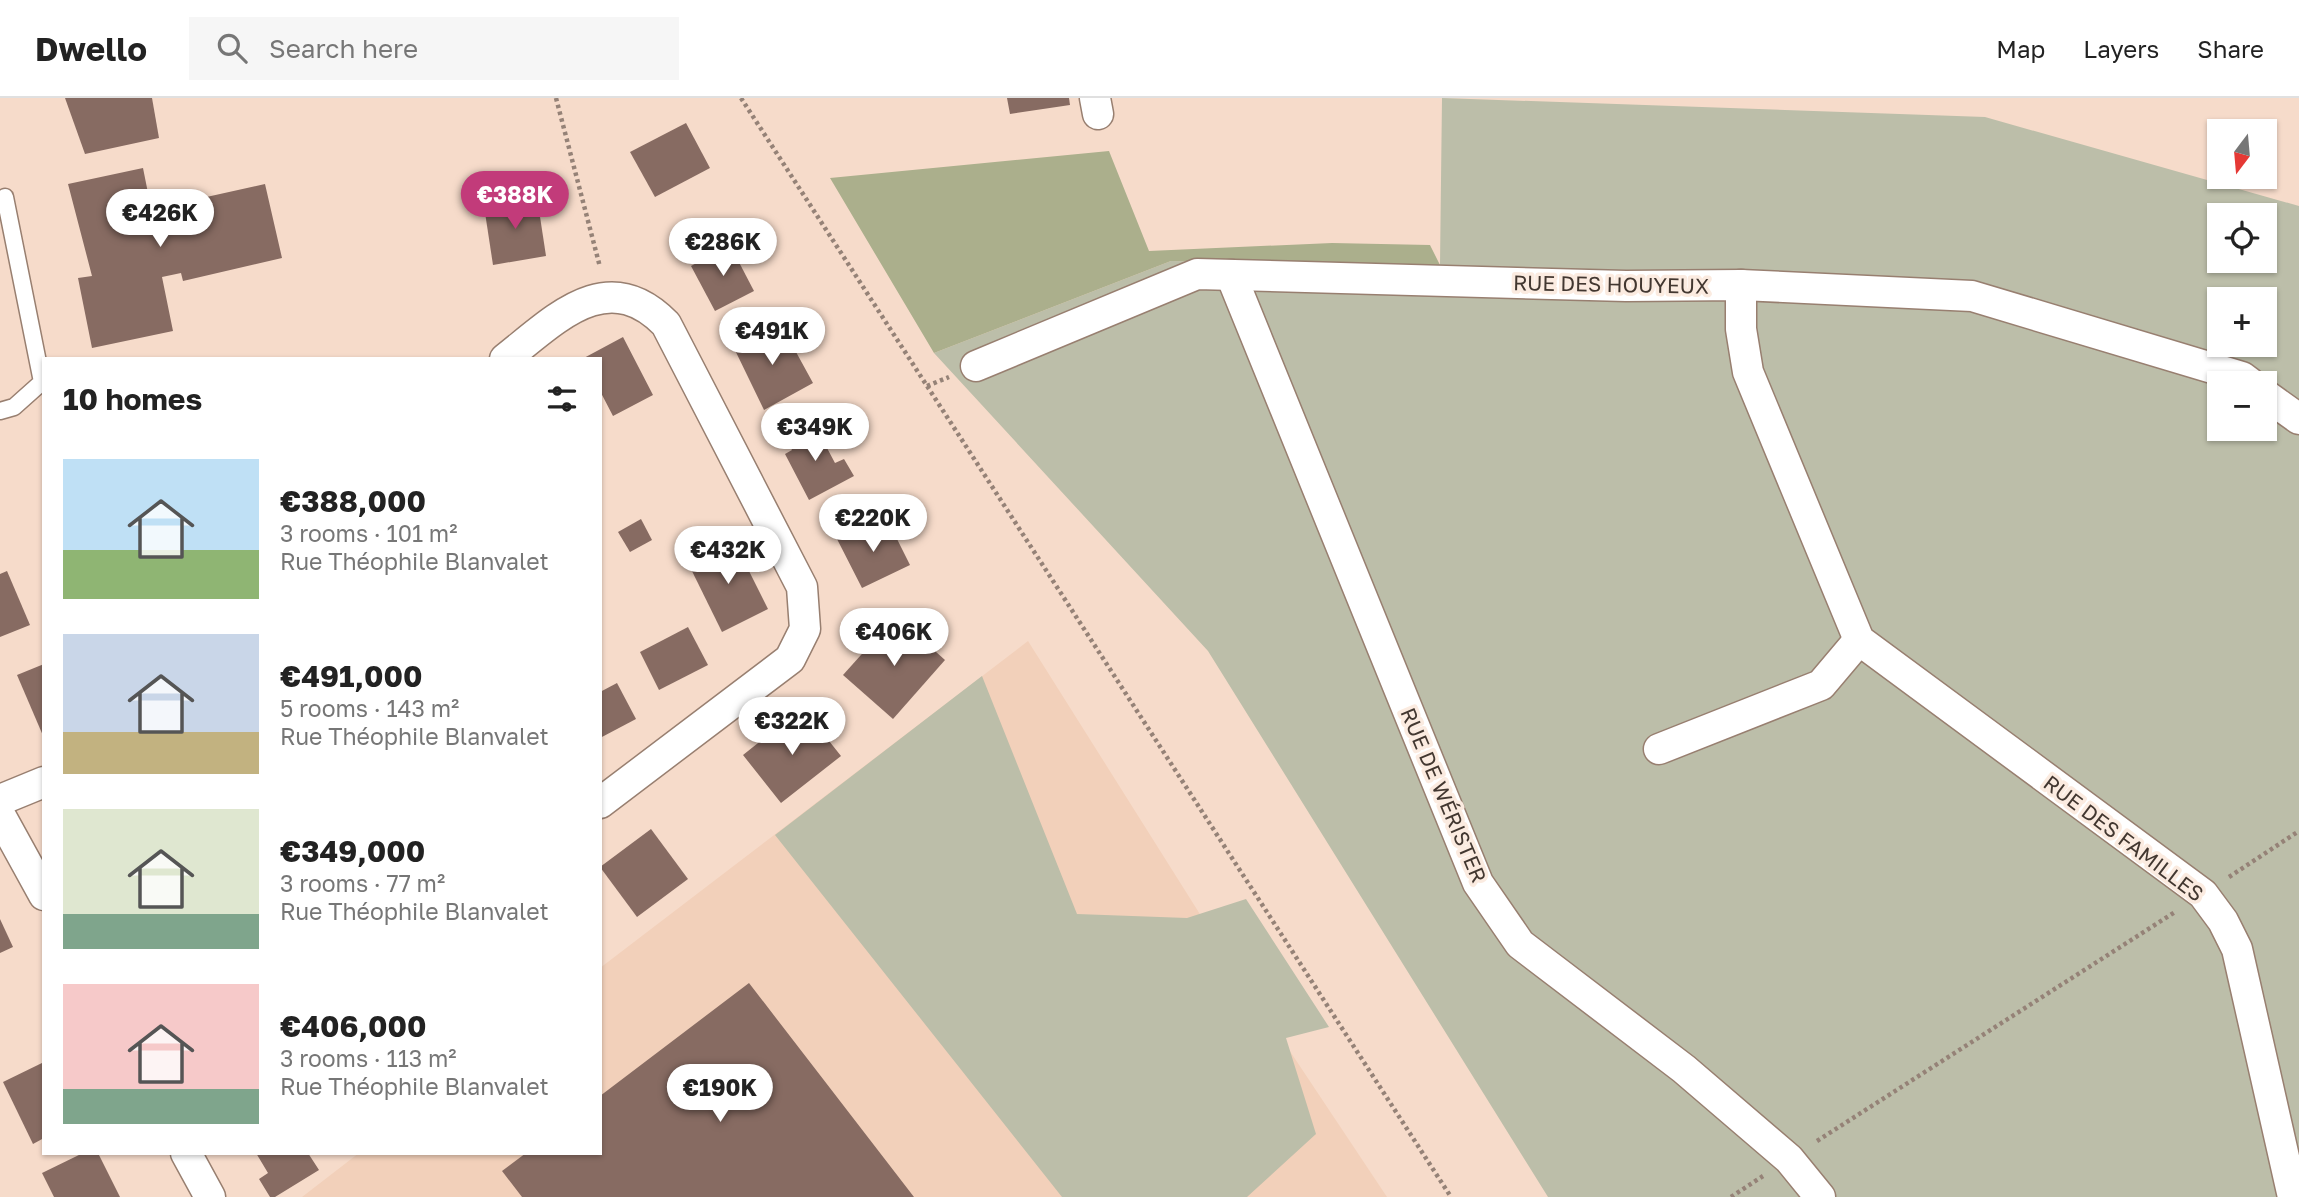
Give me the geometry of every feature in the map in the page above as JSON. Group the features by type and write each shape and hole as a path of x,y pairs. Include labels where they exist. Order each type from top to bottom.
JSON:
{"street":[{"name":"RUE DES HOUYEUX","path":"976,366 1197,274 1626,286 1741,285 1972,296 2222,371"},
{"name":"RUE DE WÉRISTER","path":"1231,275 1478,883 1520,944 1684,1069 1789,1159 1820,1197"},
{"path":"1659,750 1821,685 1858,640 1748,372 1741,329 1741,285"},
{"path":"508,357 562,315 584,302 607,296 630,299 650,308 666,324 802,587 805,629 790,659 602,801"},
{"path":"2277,403 2299,419"},
{"name":"RUE DES FAMILLES","path":"1858,640 2203,894 2223,921 2237,949 2293,1197"},
{"path":"0,800 42,783"},
{"path":"0,815 42,891"},
{"path":"187,1155 210,1197"}],"lane":[{"path":"0,411 14,407 42,382 5,197"}],"path":[{"path":"556,98 607,296"},
{"path":"741,98 1451,1197"},
{"path":"1731,1197 2299,831"}],"shaded area":[{"path":"1028,641 1220,946 1387,1197 302,1197 356,1155 602,1155 602,966"}],"green space":[{"path":"1442,98 1985,117 2207,180 2207,189 2239,189 2299,206 2299,1197 1548,1197 1208,651 934,353 1171,261 1440,265"},
{"path":"1109,151 1149,251 1332,243 1430,245 1440,265 1171,261 934,353 830,178"},
{"path":"982,676 1077,914 1187,918 1246,899 1329,1027 1286,1038 1316,1134 1247,1197 1062,1197 775,835"}],"building":[{"path":"65,98 152,98 159,138 85,154"},
{"path":"1007,98 1069,98 1070,105 1010,114"},
{"path":"686,123 710,168 655,197 630,152"},
{"path":"143,168 153,218 168,215 166,206 265,184 282,258 183,281 181,273 162,277 173,331 92,348 78,278 92,276 68,184"},
{"path":"537,197 546,256 493,265 484,206"},
{"path":"730,245 754,291 715,311 691,266"},
{"path":"773,325 783,344 790,341 813,383 764,410 733,346"},
{"path":"623,337 653,395 613,416 602,395 602,357 586,357"},
{"path":"807,425 813,436 819,433 835,463 844,459 854,476 809,500 785,454 792,450 785,437"},
{"path":"641,519 652,540 630,552 618,532"},
{"path":"876,520 885,540 895,535 910,565 862,588 837,539"},
{"path":"734,541 768,609 722,632 688,563"},
{"path":"7,571 30,625 0,637 0,574"},
{"path":"896,616 945,660 893,719 843,675"},
{"path":"688,627 708,665 659,690 640,652"},
{"path":"42,665 42,733 17,675"},
{"path":"617,683 636,719 602,737 602,691"},
{"path":"806,712 841,756 781,803 743,755 777,728 780,732"},
{"path":"651,829 688,879 637,917 602,870 602,866"},
{"path":"0,919 13,947 0,953"},
{"path":"749,983 914,1197 522,1197 502,1171 523,1155 602,1155 602,1094"},
{"path":"42,1063 42,1139 33,1144 3,1082"},
{"path":"79,1155 99,1155 120,1197 54,1197 42,1173"},
{"path":"257,1155 309,1155 319,1170 275,1197 270,1197 259,1179 268,1173"}]}
